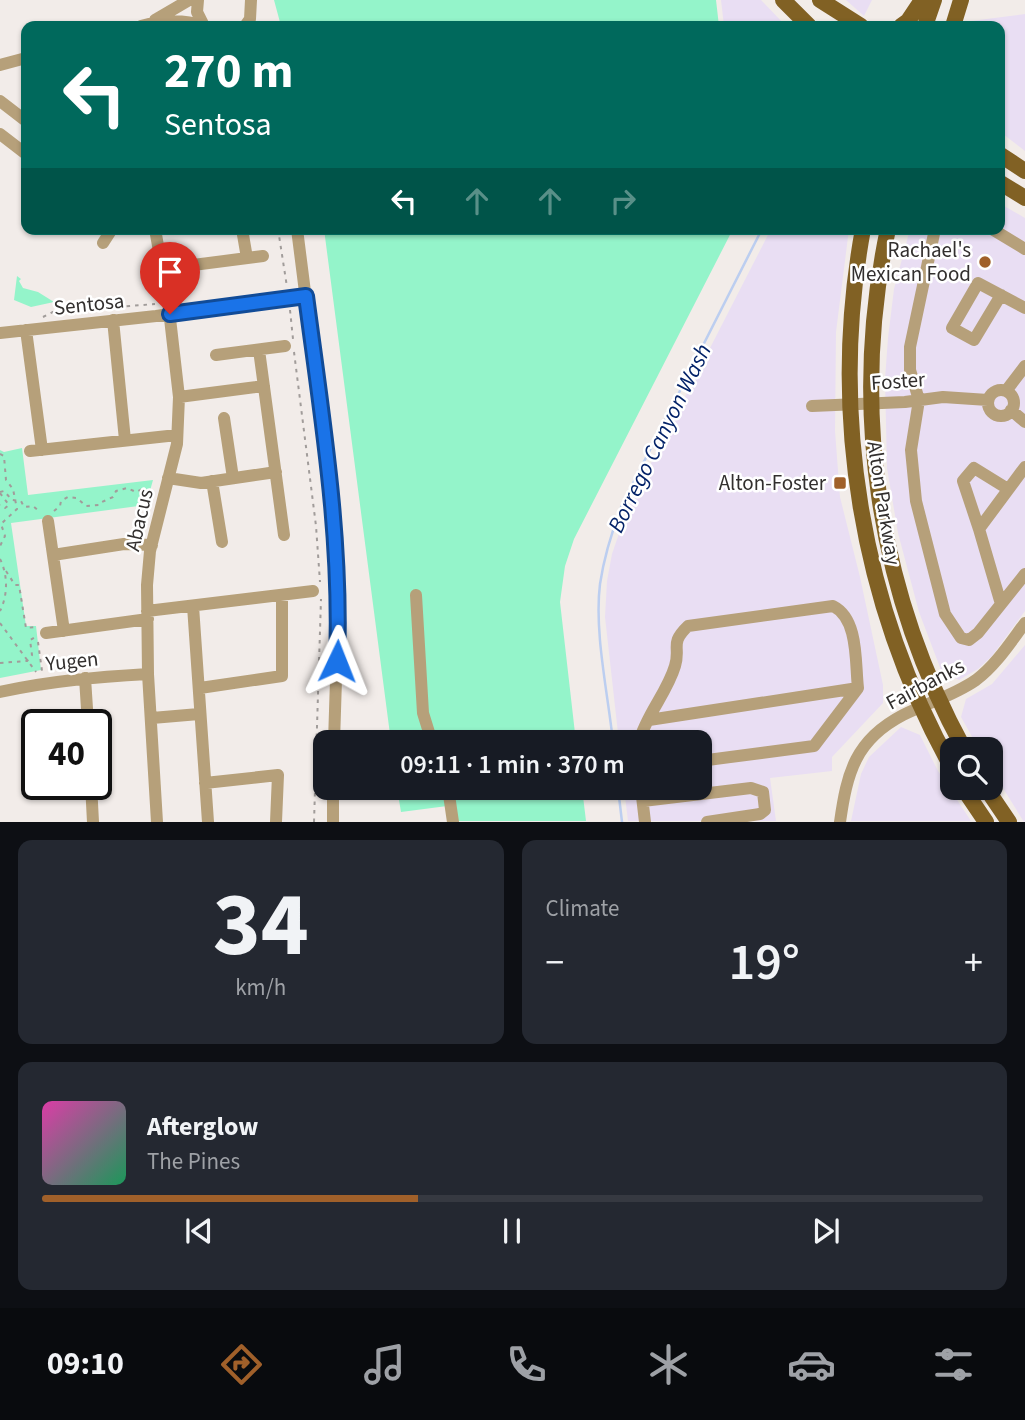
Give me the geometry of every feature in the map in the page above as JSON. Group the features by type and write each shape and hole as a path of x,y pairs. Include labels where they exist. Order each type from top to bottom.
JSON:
{"main road":[{"path":"783,0 804,21"},
{"path":"813,0 835,21"},
{"path":"820,0 853,21"},
{"path":"908,21 922,0"},
{"path":"927,21 934,0"},
{"path":"955,21 961,0"},
{"path":"1005,158 1025,171"},
{"path":"1005,186 1025,198"},
{"name":"Alton Parkway","path":"862,235 852,310 851,404 854,468 872,569 892,636 921,707 940,744"},
{"name":"Alton Parkway","path":"887,235 873,326 870,403 874,466 886,541 911,632 939,700 958,737"},
{"path":"971,800 986,821"},
{"path":"994,800 1009,821"}],"street":[{"path":"152,21 189,0"},
{"path":"198,0 197,12 202,21"},
{"path":"249,21 251,0"},
{"path":"171,21 190,21"},
{"path":"0,65 21,59"},
{"path":"0,101 21,117"},
{"path":"0,134 21,150"},
{"path":"103,243 108,235"},
{"name":"Abacus","path":"156,235 170,314 179,397 177,435 152,545 147,585 148,674 157,821"},
{"path":"243,235 247,258"},
{"path":"298,235 336,536 338,617 334,730"},
{"path":"933,235 910,347 910,369 919,400 911,450 916,501 945,614 961,638 969,640 978,633 1025,574"},
{"path":"1002,235 1025,249"},
{"path":"162,269 263,256"},
{"path":"1001,295 974,340 952,328 978,283 1001,295 1025,309"},
{"name":"Sentosa","path":"0,333 306,296"},
{"path":"113,320 125,440"},
{"path":"26,330 36,450 177,435"},
{"path":"216,355 285,346"},
{"path":"259,350 284,534"},
{"path":"1006,391 1013,401 1011,410 1002,415 993,413 988,400 994,392 1006,391 1025,366"},
{"path":"179,397 264,386"},
{"name":"Foster","path":"812,406 943,397 988,400"},
{"path":"1011,410 1025,422"},
{"path":"224,418 233,478"},
{"path":"979,529 1025,467"},
{"path":"1001,604 963,481 974,468 1008,489"},
{"path":"169,478 186,482 212,481 276,472"},
{"path":"212,481 222,542"},
{"path":"48,516 64,631"},
{"path":"53,555 124,544 152,545"},
{"path":"40,632 64,631 193,606 318,593"},
{"path":"200,688 282,676 282,595"},
{"path":"416,595 423,713 428,730"},
{"path":"193,606 208,821"},
{"path":"644,730 677,663 676,644 680,634 688,626 833,606 840,610 849,622 858,688 814,746 712,759"},
{"name":"Fairbanks","path":"840,821 846,781 861,751 891,723 977,679 995,663 1025,623"},
{"name":"Yugen","path":"0,692 29,685 85,678 148,674"},
{"path":"85,678 87,709"},
{"path":"649,720 858,688"},
{"path":"152,718 199,714"},
{"path":"205,783 278,775 276,821"},
{"path":"707,821 760,814 765,810 763,792 751,788 712,790"},
{"path":"92,800 93,821"},
{"path":"333,800 333,821"},
{"path":"450,800 453,821"},
{"path":"643,800 645,821"}],"path":[{"path":"279,235 287,287"},
{"path":"41,318 53,312 155,304"},
{"path":"290,313 316,526 318,593 314,821"},
{"path":"0,454 4,456 6,480 13,489 17,509 1,524 5,536 0,546"},
{"path":"0,482 6,480"},
{"path":"0,492 4,491 9,498 21,501 24,506 33,506 48,516 68,497 78,498 86,506 93,506 113,497 116,491 127,488 136,492 145,488 150,498"},
{"path":"0,492 9,505 5,508 0,505"},
{"path":"0,559 15,586 19,585 26,628 40,632"},
{"path":"0,611 5,602 6,570"},
{"path":"2,584 6,581"},
{"path":"0,624 36,672"},
{"path":"0,663 27,661 32,655 30,640 40,632"},
{"path":"40,632 42,671"}],"shaded area":[{"path":"721,0 761,0 781,21 723,21"},
{"path":"846,0 872,0 864,16"},
{"path":"1025,14 1025,151 1005,136 1005,21 971,21"},
{"path":"1005,206 1025,218 1025,611 992,656 978,669 959,680 941,670 919,612 898,533 887,468 885,379 894,289 908,235 1005,235"},
{"path":"768,235 848,235 836,332 835,431 840,497 883,685 883,703 832,757 832,771 770,778 776,821 628,821 625,800 712,800 712,730 618,730 605,617 612,554 627,510"},
{"path":"1025,645 1024,822 1003,788 1003,737 972,737 961,717 966,699 992,684"},
{"path":"901,727 920,735 940,774 940,800 957,800 971,821 851,821 861,774 869,757"}],"green space":[{"path":"274,0 716,0 718,21 280,21"},
{"path":"325,235 730,235 574,539 565,566 560,602 575,730 389,730"},
{"path":"17,276 21,279 19,281 23,288 38,292 54,302 31,307 14,300"},
{"path":"22,448 28,495 153,480 146,505 11,523 26,626 36,626 41,670 0,678 0,450 4,452"},
{"path":"399,800 583,800 586,821 457,821 455,805 401,812"}],"waterway":[{"name":"Borrego Canyon Wash","path":"611,730 599,622 600,584 609,544 622,505 759,235"},
{"name":"Borrego Canyon Wash","path":"619,800 622,822"}],"place":[{"name":"Rachael's Mexican Food","path":"985,262"},
{"name":"Alton-Foster","path":"840,483"}],"route":[{"path":"170,314 306,296 336,536 337,661"}]}
